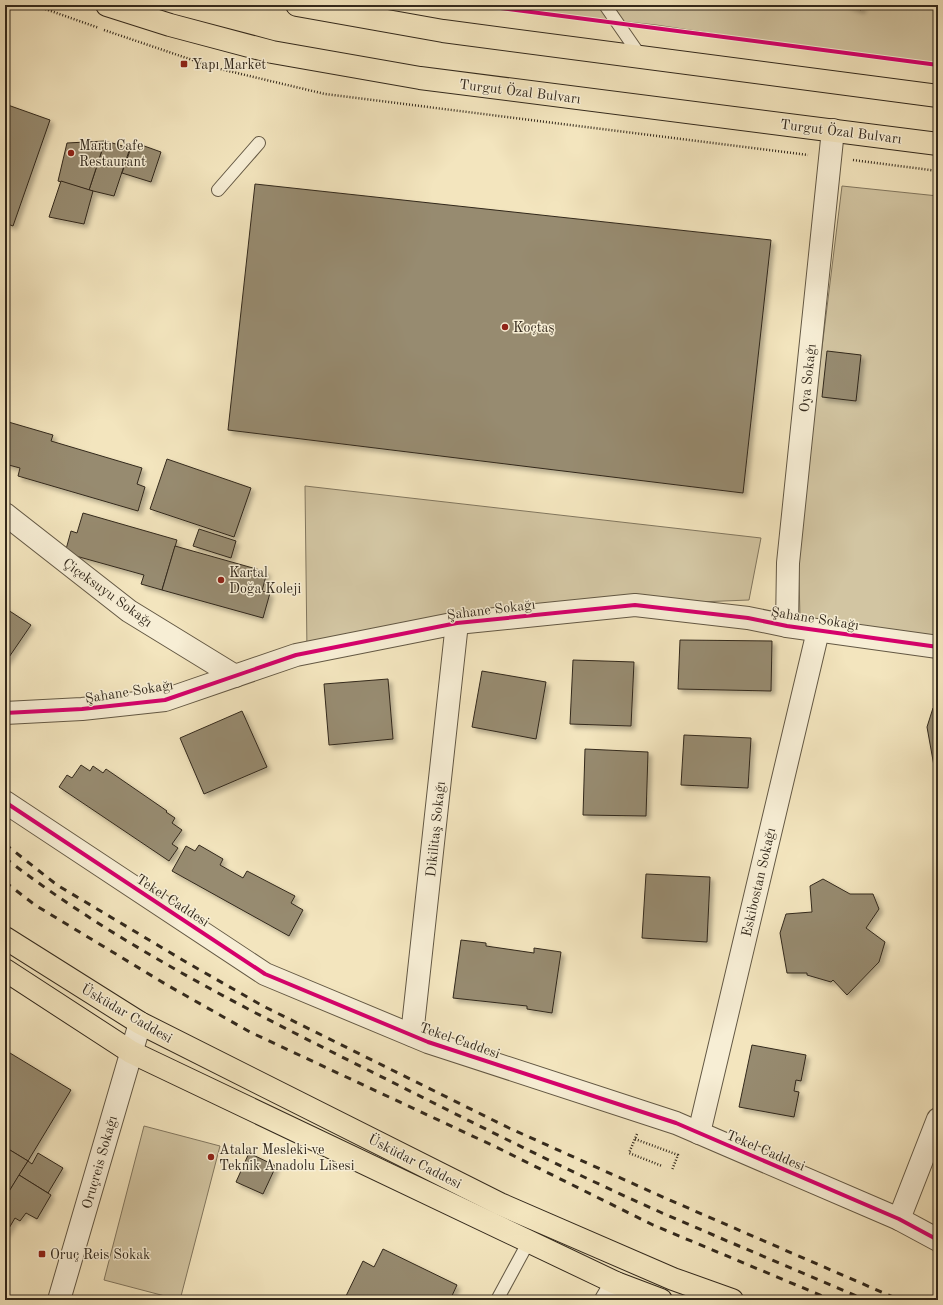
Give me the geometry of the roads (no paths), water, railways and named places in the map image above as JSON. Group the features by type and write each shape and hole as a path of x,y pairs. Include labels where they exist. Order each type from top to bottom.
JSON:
{"main road":[{"name":"Turgut Özal Bulvarı","path":"107,5 170,25 272,52 420,78 938,144"},
{"path":"297,5 443,31 938,96"},
{"name":"Üsküdar Caddesi","path":"5,938 140,1023 500,1204 673,1279 732,1300"},
{"name":"Üsküdar Caddesi","path":"5,970 131,1052 529,1241 611,1292 661,1300"}],"street":[{"name":"Oya Sokağı","path":"788,626 788,563 833,130"},
{"name":"Çiçeksuyu Sokağı","path":"5,514 130,611 235,676"},
{"name":"Şahane Sokağı","path":"5,713 82,710 165,700 296,655 457,623 635,605 748,618 788,626 938,647"},
{"name":"Dikilitaş Sokağı","path":"412,1035 457,623"},
{"name":"Eskibostan Sokağı","path":"698,1133 818,630"},
{"name":"Tekel Caddesi","path":"5,802 265,974 412,1035 676,1123 899,1219 938,1240"},
{"name":"Oruçreis Sokağı","path":"59,1300 140,1023"},
{"path":"899,1219 938,1119"}],"lane":[{"path":"605,5 641,57"},
{"path":"218,190 259,144"},
{"path":"497,1300 529,1241"}],"railway":[{"path":"5,844 57,885 263,1006 509,1128 665,1198 900,1300"},
{"path":"5,858 47,889 135,946 273,1022 586,1178 660,1212 866,1300"},
{"path":"5,882 35,905 167,985 250,1032 496,1147 653,1225 832,1300"}],"place":[{"name":"Yapı Market","path":"184,64"},
{"name":"Martı Cafe Restaurant","path":"71,153"},
{"name":"Koçtaş","path":"505,327"},
{"name":"Kartal Doğa Koleji","path":"221,580"},
{"name":"Atalar Mesleki ve Teknik Anadolu Lisesi","path":"211,1157"},
{"name":"Oruç Reis Sokak","path":"42,1254"}]}
